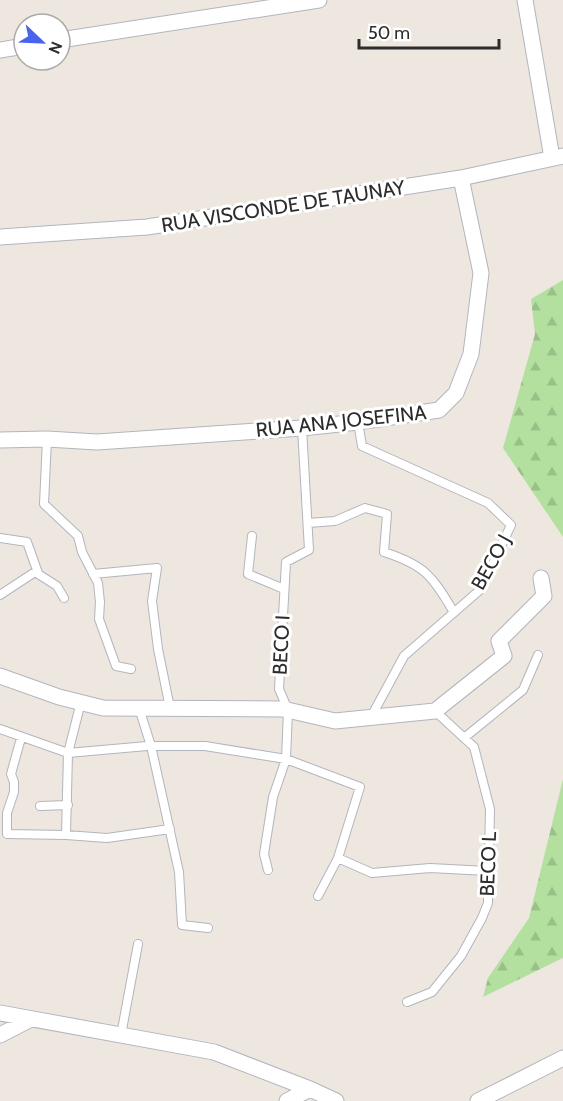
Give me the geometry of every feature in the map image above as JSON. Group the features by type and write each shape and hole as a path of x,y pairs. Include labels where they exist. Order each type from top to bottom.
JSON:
{"street":[{"path":"72,38 320,0"},
{"path":"525,0 558,157"},
{"name":"RUA VISCONDE DE TAUNAY","path":"0,237 147,227 461,178 558,157"},
{"name":"RUA ANA JOSEFINA","path":"0,440 47,439 97,442 303,428 439,410 456,393 471,354 481,273 461,178"},
{"path":"0,676 59,697 103,708 288,710 335,721 435,711 504,656 499,641 544,596 541,579"},
{"path":"0,1013 214,1052 336,1101"},
{"path":"0,1035 31,1019"},
{"path":"478,1101 563,1058"},
{"path":"287,1101 310,1089"}],"lane":[{"name":"BECO J","path":"358,422 362,446 488,503 511,525 481,589 404,656 371,717"},
{"name":"BECO I","path":"268,870 264,854 273,797 286,759 288,710 279,689 286,562 309,550 303,428"},
{"path":"47,439 44,504 78,536 82,552 98,583 99,618 116,666 131,669"},
{"path":"308,523 335,521 365,508 387,514 384,552 410,560 431,577 453,611"},
{"path":"252,536 248,574 284,589"},
{"path":"0,538 27,542 38,573 57,586 64,598"},
{"path":"93,574 157,568 152,601 158,650 170,708"},
{"path":"0,595 35,572 38,573"},
{"path":"464,738 523,690 538,655"},
{"path":"66,835 68,753 81,702"},
{"path":"139,708 151,747 179,872 182,925 208,928"},
{"name":"BECO L","path":"407,1002 432,992 461,956 488,903 490,809 474,747 435,711"},
{"path":"0,729 68,753 206,746 286,759 360,788 338,858 318,896"},
{"path":"21,738 11,774 14,792 7,813 7,834 107,838 170,829"},
{"path":"40,806 68,805"},
{"path":"338,858 372,873 430,868 488,872"},
{"path":"121,1035 138,944"}],"green space":[{"path":"563,280 563,537 503,448 535,334 531,299"},
{"path":"563,779 563,958 483,997 488,978 529,918"}]}
